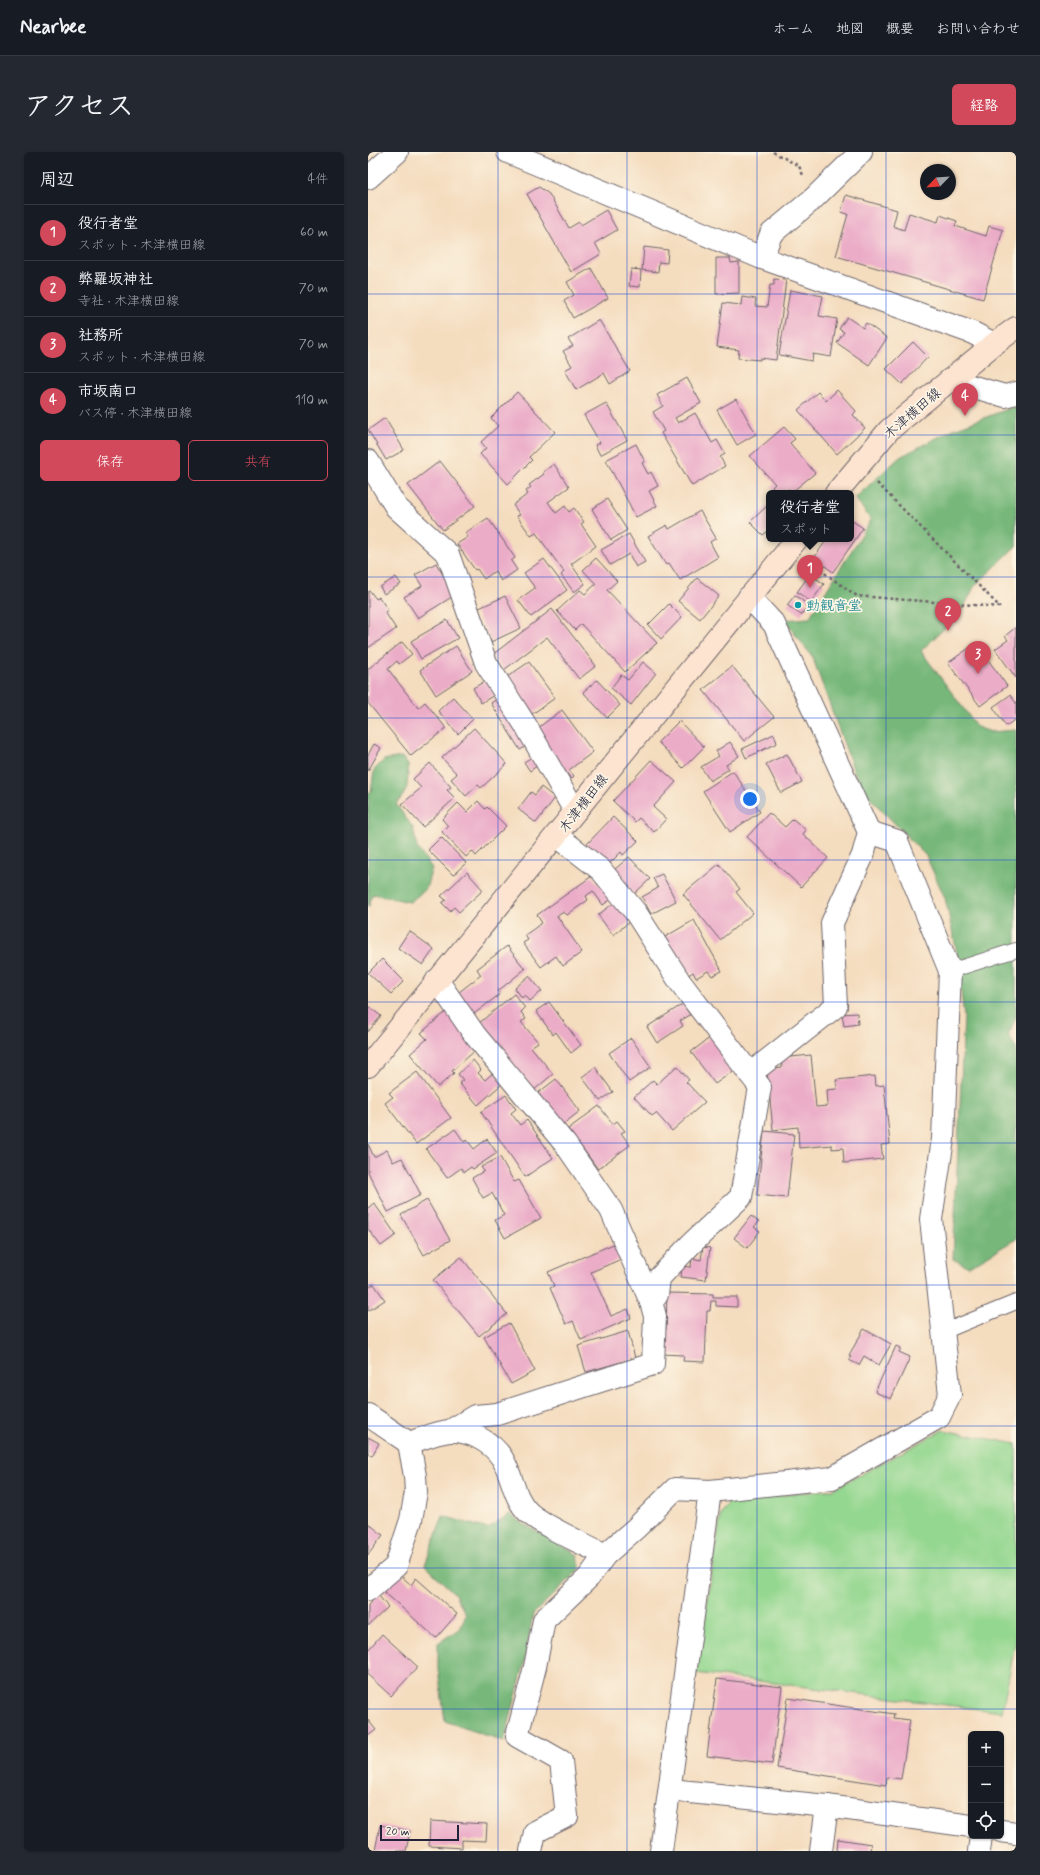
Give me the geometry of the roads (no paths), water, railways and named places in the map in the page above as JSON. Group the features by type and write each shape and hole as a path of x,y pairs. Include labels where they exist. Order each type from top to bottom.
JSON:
{"main road":[{"name":"木津横田線","path":"839,490 889,430 994,344 1016,328"},
{"name":"木津横田線","path":"368,1066 436,980 557,836 575,811 793,544"}],"street":[{"path":"368,178 397,152"},
{"path":"508,152 762,258 973,333 994,344"},
{"path":"762,258 771,234 813,199 861,152"},
{"path":"950,380 1005,396 1016,393"},
{"path":"368,461 396,506 448,554 486,663 526,726 575,811"},
{"path":"749,597 774,624 870,832 863,855 832,923 836,1006 750,1074"},
{"path":"531,1851 535,1832 568,1816 561,1760 518,1736 536,1667 544,1620 589,1577 605,1555 636,1528 676,1489 710,1491 832,1478 939,1417 950,1396 945,1331 931,1219 943,1139 950,971 897,841 870,832"},
{"path":"557,836 601,870 636,913 680,982 760,1087 741,1197 691,1244 659,1278 657,1295 651,1302"},
{"path":"436,980 475,1035 566,1145 611,1210 651,1302 655,1316 653,1364 497,1414 475,1416 450,1431"},
{"path":"368,1415 409,1443 415,1476 416,1492 411,1520 396,1566 368,1590"},
{"path":"409,1443 434,1434 450,1431 465,1433 479,1438 492,1447 502,1458 514,1491 520,1503 529,1513 539,1520 605,1555"},
{"path":"661,1851 710,1491"},
{"path":"670,1790 827,1806 968,1826"},
{"path":"821,1851 827,1806"},
{"path":"1004,1831 1016,1833"},
{"path":"979,1851 981,1839"}],"lane":[{"path":"950,971 1016,950"},
{"path":"945,1331 1016,1302"}],"place":[{"name":"市坂南口","path":"965,416"},
{"name":"役行者堂","path":"810,588"},
{"name":"動観音堂","path":"798,605"},
{"name":"弊羅坂神社","path":"948,631"},
{"name":"社務所","path":"978,674"}]}
